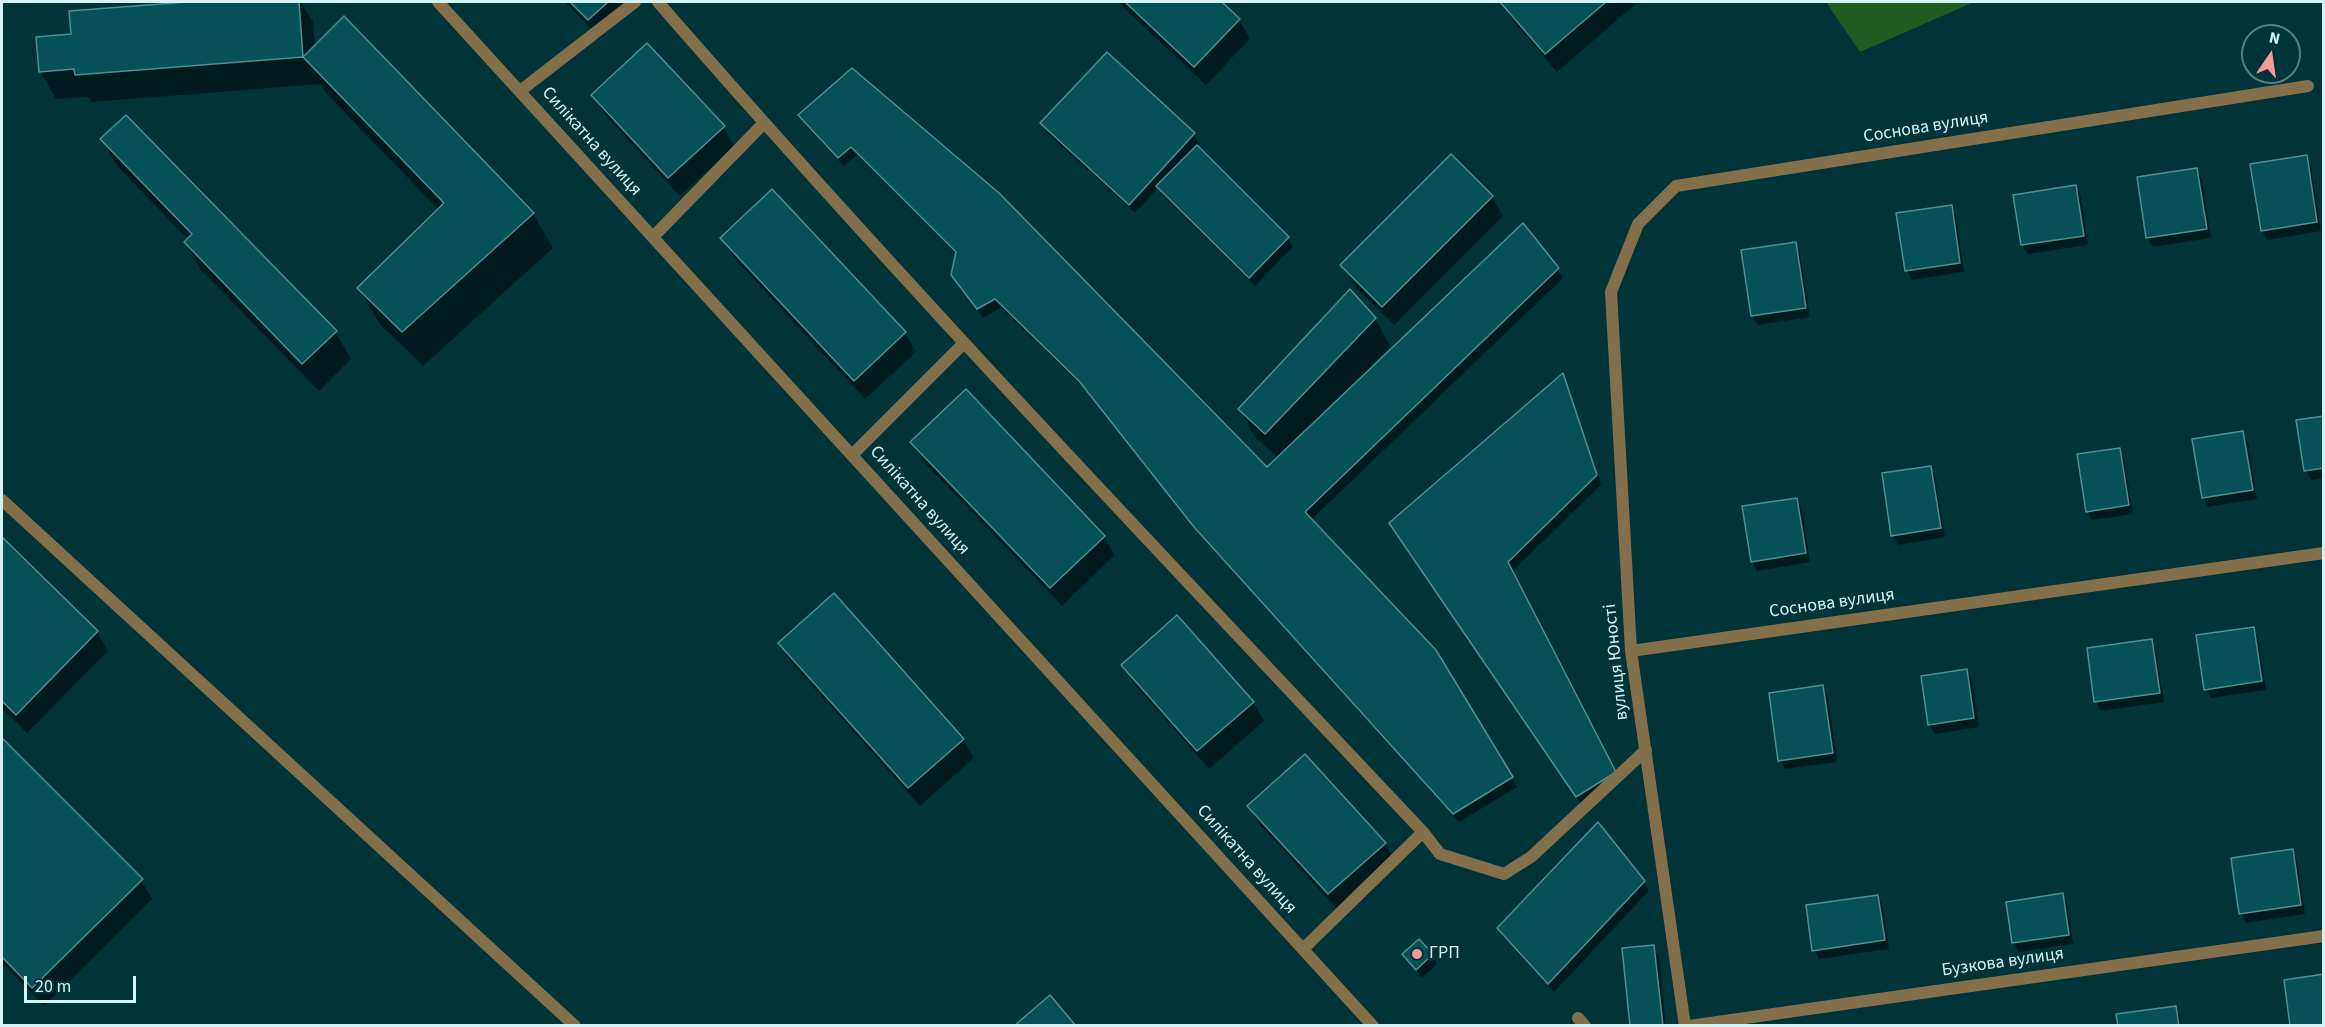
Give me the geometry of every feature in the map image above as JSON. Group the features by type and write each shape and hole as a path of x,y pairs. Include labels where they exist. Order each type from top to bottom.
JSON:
{"street":[{"name":"Силікатна вулиця","path":"438,2 1373,1026"},
{"path":"520,91 635,2"},
{"path":"658,2 764,123 964,343 1423,832 1440,854 1504,874 1531,858 1646,750"},
{"name":"Соснова вулиця","path":"1611,292 1638,224 1676,186 2308,86"},
{"path":"653,237 764,123"},
{"name":"вулиця Юності","path":"1611,292 1631,651 1687,1026"},
{"path":"852,455 964,343"},
{"path":"2,500 575,1026"},
{"name":"Соснова вулиця","path":"1631,651 2324,553"},
{"path":"1303,949 1423,832"},
{"name":"Бузкова вулиця","path":"1687,1026 2324,936"}],"green space":[{"path":"1826,2 1974,2 1860,52"}],"building":[{"path":"187,2 299,2 303,57 75,75 74,69 39,72 36,37 71,34 69,11"},
{"path":"570,2 608,2 588,20"},
{"path":"1125,2 1222,2 1240,19 1194,67"},
{"path":"1500,2 1606,2 1545,54"},
{"path":"344,16 534,213 402,332 357,288 444,203 303,57"},
{"path":"647,43 725,126 668,178 591,95"},
{"path":"1107,52 1195,133 1129,205 1040,123"},
{"path":"852,68 999,193 1267,467 1523,223 1559,268 1305,512 1436,650 1513,777 1453,814 1194,527 1079,381 995,299 977,309 951,275 956,252 851,147 838,158 798,115"},
{"path":"126,115 337,331 302,364 184,242 192,234 100,139"},
{"path":"1197,145 1289,237 1249,278 1156,186"},
{"path":"1451,154 1493,196 1382,307 1340,265"},
{"path":"2307,155 2317,222 2261,231 2250,164"},
{"path":"2197,168 2207,229 2146,238 2137,177"},
{"path":"2076,185 2084,236 2021,245 2013,195"},
{"path":"772,189 906,332 854,381 720,238"},
{"path":"1952,205 1960,263 1905,271 1896,213"},
{"path":"1796,242 1806,308 1751,316 1741,250"},
{"path":"1350,289 1376,318 1265,434 1238,409"},
{"path":"1563,373 1597,475 1508,562 1616,772 1576,797 1389,523"},
{"path":"966,389 1105,536 1050,588 910,442"},
{"path":"2324,416 2324,468 2304,471 2296,420"},
{"path":"2243,431 2253,490 2202,498 2192,439"},
{"path":"2120,448 2129,505 2086,512 2077,454"},
{"path":"1931,466 1941,528 1891,536 1882,473"},
{"path":"1797,498 1806,553 1751,562 1742,506"},
{"path":"2,537 98,631 16,715 2,701"},
{"path":"834,593 964,739 908,788 778,643"},
{"path":"1177,615 1254,702 1197,751 1121,665"},
{"path":"2254,627 2262,681 2204,690 2196,635"},
{"path":"2152,639 2160,693 2094,702 2087,648"},
{"path":"1967,669 1974,718 1928,725 1921,676"},
{"path":"1823,685 1833,753 1778,761 1769,693"},
{"path":"2,738 143,879 32,988 2,957"},
{"path":"1305,754 1386,843 1328,894 1247,806"},
{"path":"1598,822 1645,881 1548,984 1497,928"},
{"path":"2293,849 2301,905 2239,914 2231,858"},
{"path":"2063,893 2069,935 2012,943 2006,902"},
{"path":"1878,895 1885,940 1812,951 1806,905"},
{"name":"ГРП","path":"1419,939 1433,954 1416,970 1402,954"},
{"path":"1654,945 1663,1026 1630,1026 1622,948"},
{"path":"2324,974 2324,1026 2290,1026 2284,980"},
{"path":"1050,995 1076,1026 1014,1026"},
{"path":"2176,1006 2179,1026 2118,1026 2116,1014"}],"place":[{"name":"ГРП","path":"1417,954"}]}
